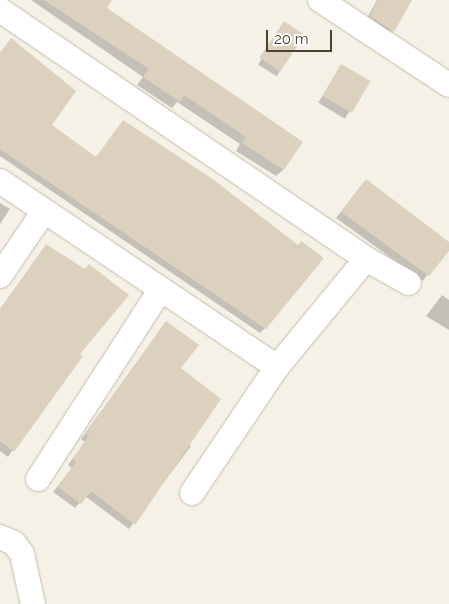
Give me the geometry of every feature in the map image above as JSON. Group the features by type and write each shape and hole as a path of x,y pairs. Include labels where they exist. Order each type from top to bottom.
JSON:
{"street":[{"path":"320,0 449,85"},
{"path":"2,17 366,259 409,282"},
{"path":"0,181 277,367"},
{"path":"0,276 44,211"},
{"path":"192,493 277,367 366,259"},
{"path":"38,479 161,289"},
{"path":"0,537 14,543 22,554 33,604"}],"building":[{"path":"44,0 112,0 107,8 303,142 284,170 242,143 246,137 184,95 180,102 143,77 149,69"},
{"path":"378,0 412,0 394,32 370,16"},
{"path":"284,21 305,35 280,71 259,57"},
{"path":"11,38 76,91 52,125 96,157 123,120 214,180 298,245 301,241 324,258 266,329 0,149 0,53"},
{"path":"341,64 370,81 352,113 322,96"},
{"path":"366,179 449,242 449,251 429,276 341,212"},
{"path":"46,244 85,269 89,264 129,295 80,354 83,356 14,452 0,441 0,310"},
{"path":"166,321 199,345 181,368 221,399 135,525 91,491 81,504 58,487 76,462 72,459 89,436 86,433"}]}
